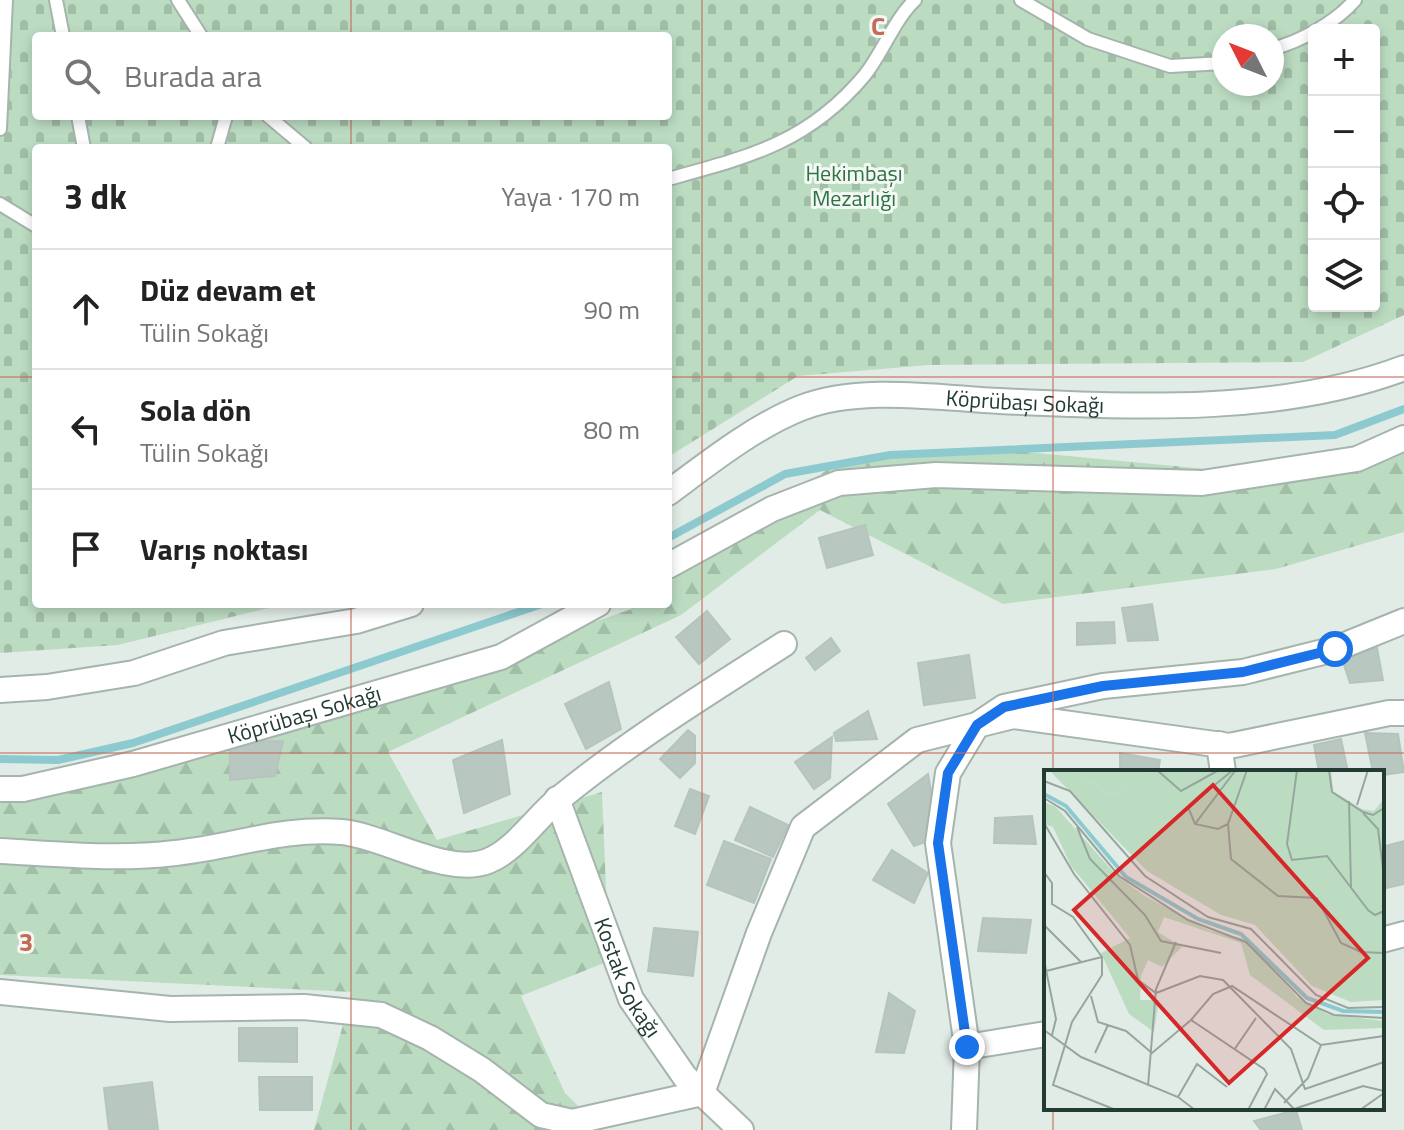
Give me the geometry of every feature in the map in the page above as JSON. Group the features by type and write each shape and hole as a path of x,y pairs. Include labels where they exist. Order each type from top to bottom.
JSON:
{"street":[{"name":"Köprübaşı Sokağı","path":"672,490 721,454 802,407 868,395 1075,404 1224,403 1357,385 1404,368"},
{"path":"672,564 772,509 839,483 936,475 1202,483 1357,459 1404,438"},
{"path":"0,690 47,687 134,673 224,643 356,621 398,608"},
{"name":"Köprübaşı Sokağı","path":"0,789 23,789 133,764 501,657 591,608"},
{"path":"964,1130 967,1047 938,843 948,773 977,725 1004,707 1103,686 1243,672 1289,661 1335,649 1404,621"},
{"path":"0,851 139,856 178,853 305,829 359,833 442,863 487,862 510,846 557,799 636,739 784,644"},
{"path":"0,992 170,1009 304,1007 381,1015 430,1038 469,1062 541,1115 572,1122 702,1093 759,933 803,827 917,740 1013,716 1229,746 1389,713 1404,713"},
{"path":"1219,744 1223,770"},
{"name":"Kostak Sokağı","path":"557,799 631,999 685,1077 741,1130"},
{"path":"1384,939 1404,934"},
{"path":"967,1047 1044,1034"}],"lane":[{"path":"0,129 6,0"},
{"path":"56,0 62,32"},
{"path":"178,0 198,32"},
{"path":"672,178 757,155 828,115 866,74 915,0"},
{"path":"1021,0 1088,39 1170,66 1212,64"},
{"path":"1284,46 1346,10 1355,0"},
{"path":"79,120 83,144"},
{"path":"218,144 225,120"},
{"path":"273,120 301,144"},
{"path":"0,204 32,224"}],"green space":[{"name":"Hekimbaşı Mezarlığı","path":"0,0 1404,0 1404,315 1303,362 929,365 798,376 672,455 672,144 32,144 32,608 269,608 118,645 0,653"},
{"path":"1404,441 1404,532 1276,569 1003,604 820,510 681,615 388,752 437,840 602,792 609,961 521,996 565,1093 602,1130 314,1130 352,992 0,975 0,798 222,750 632,608 672,608 672,580 838,462 994,449 1290,477"}],"building":[{"path":"865,525 873,555 827,568 819,538"},
{"path":"1152,604 1158,640 1128,641 1122,608"},
{"path":"707,611 730,639 699,664 676,637"},
{"path":"1114,622 1115,643 1077,645 1077,623"},
{"path":"831,638 840,651 815,670 806,658"},
{"path":"1377,648 1383,680 1350,683 1342,659"},
{"path":"969,655 975,698 924,705 918,663"},
{"path":"609,682 621,729 586,749 565,704"},
{"path":"868,711 877,739 836,741 834,733"},
{"path":"688,730 695,736 695,763 680,778 660,759"},
{"path":"1365,733 1398,734 1404,772 1384,775 1384,770 1373,770"},
{"path":"832,737 830,778 814,789 795,762"},
{"path":"1341,739 1348,770 1319,770 1314,745"},
{"path":"502,740 510,794 464,813 453,760"},
{"path":"283,741 275,776 230,780 230,743"},
{"path":"1120,753 1160,760 1158,770 1120,770"},
{"path":"928,774 939,837 914,846 888,804"},
{"path":"690,789 709,796 695,834 675,826"},
{"path":"750,807 788,825 773,857 735,840"},
{"path":"1032,816 1036,844 994,843 995,818"},
{"path":"724,841 771,859 754,903 707,885"},
{"path":"1404,841 1404,884 1384,889 1384,846"},
{"path":"892,850 928,873 914,903 873,880"},
{"path":"983,918 1031,920 1026,953 978,951"},
{"path":"654,928 698,932 693,976 648,971"},
{"path":"889,993 915,1011 904,1053 876,1052"},
{"path":"239,1028 297,1028 297,1062 239,1061"},
{"path":"259,1077 312,1077 312,1110 260,1110"},
{"path":"152,1082 158,1130 109,1130 104,1088"},
{"path":"1296,1110 1302,1130 1261,1130 1254,1121"}],"waterway":[{"path":"672,536 785,474 890,455 1335,435 1404,409"},
{"path":"0,759 58,760 133,743 530,608"}],"route":[{"path":"967,1047 948,932 938,843 948,773 977,725 1004,707 1103,686 1243,672 1335,649"}]}
